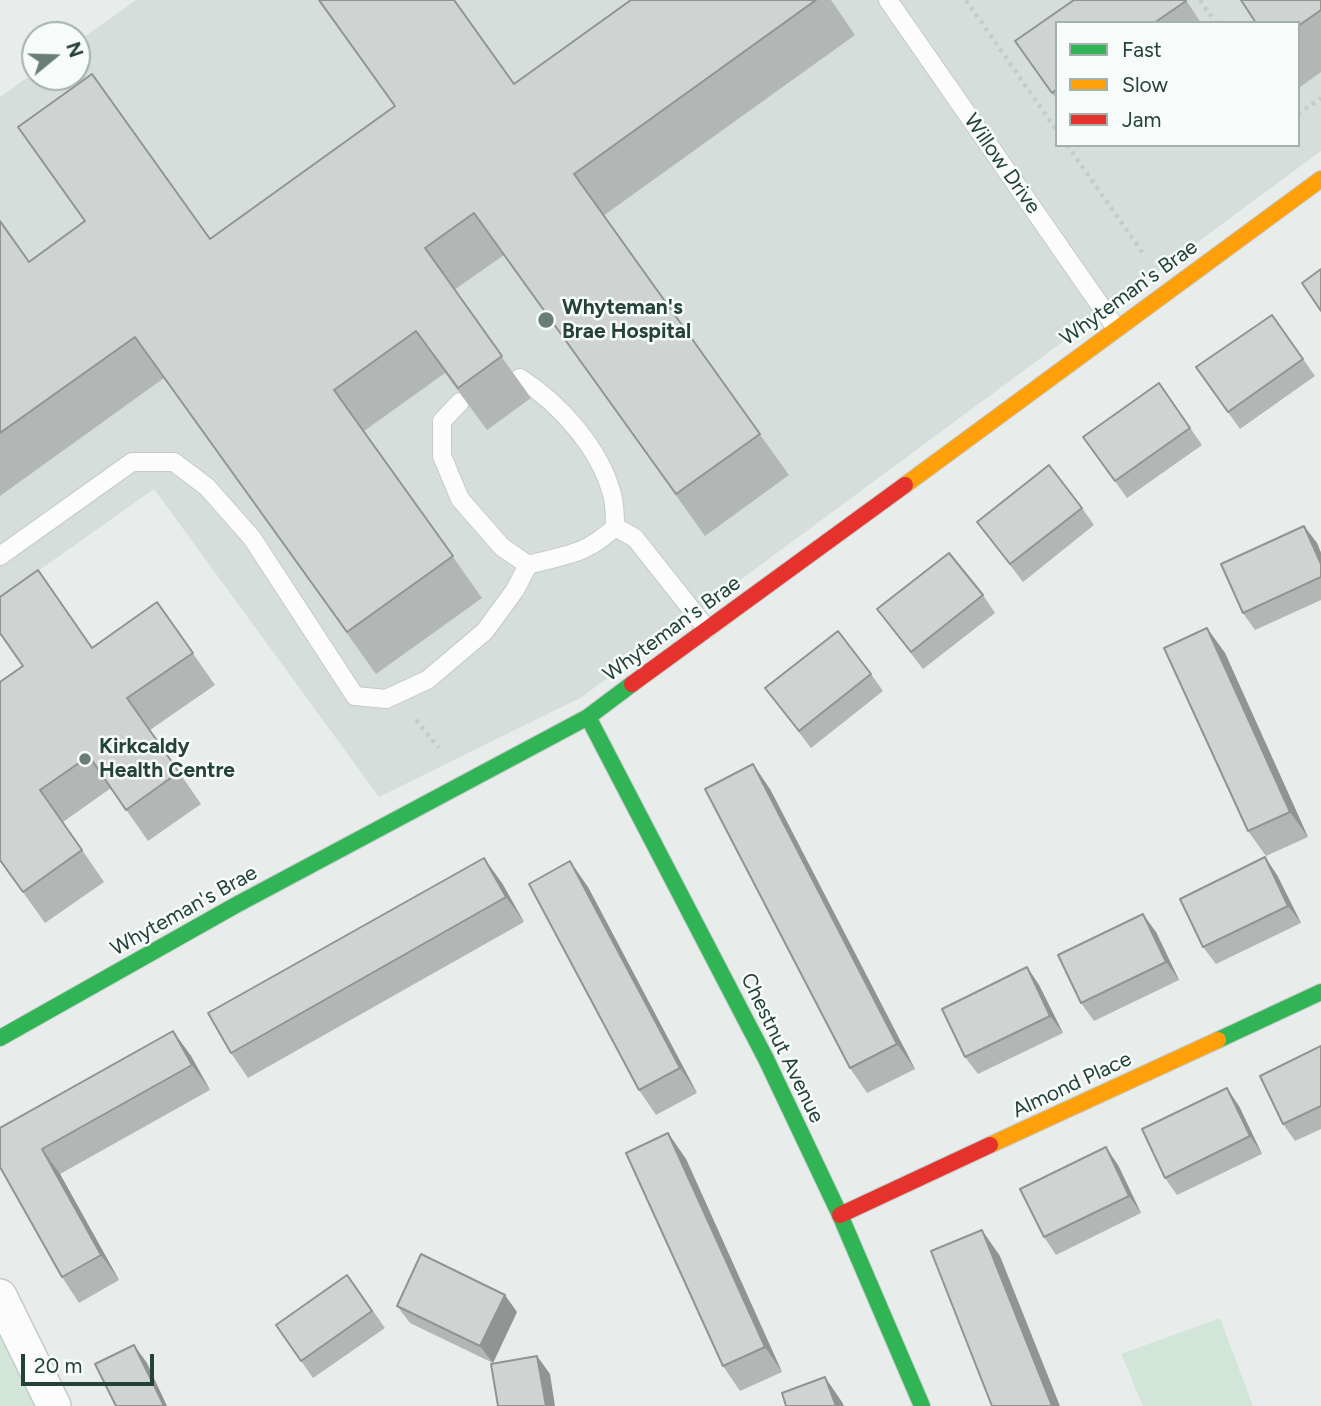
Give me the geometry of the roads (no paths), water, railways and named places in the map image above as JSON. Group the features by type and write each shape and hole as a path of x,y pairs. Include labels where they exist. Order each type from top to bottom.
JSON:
{"street":[{"name":"Whyteman's Brae","path":"0,1038 236,905 587,717 1321,179"},
{"name":"Chestnut Avenue","path":"587,717 766,1059 840,1215 922,1406"},
{"name":"Almond Place","path":"840,1215 1321,992"},
{"path":"0,1296 54,1406"}],"lane":[{"name":"Willow Drive","path":"888,0 1116,328"},
{"path":"520,377 546,395 582,436 604,473 613,496 615,527"},
{"path":"460,402 442,421 442,456 460,499 502,547 528,565 576,554 598,543 615,527"},
{"path":"0,556 132,462 174,462 207,487 252,538 355,696 386,699 427,680 485,631 515,590 528,565"},
{"path":"615,527 635,538 707,629"}],"place":[{"name":"Whyteman's Brae Hospital","path":"546,320"},
{"name":"Kirkcaldy Health Centre","path":"85,759"}]}
